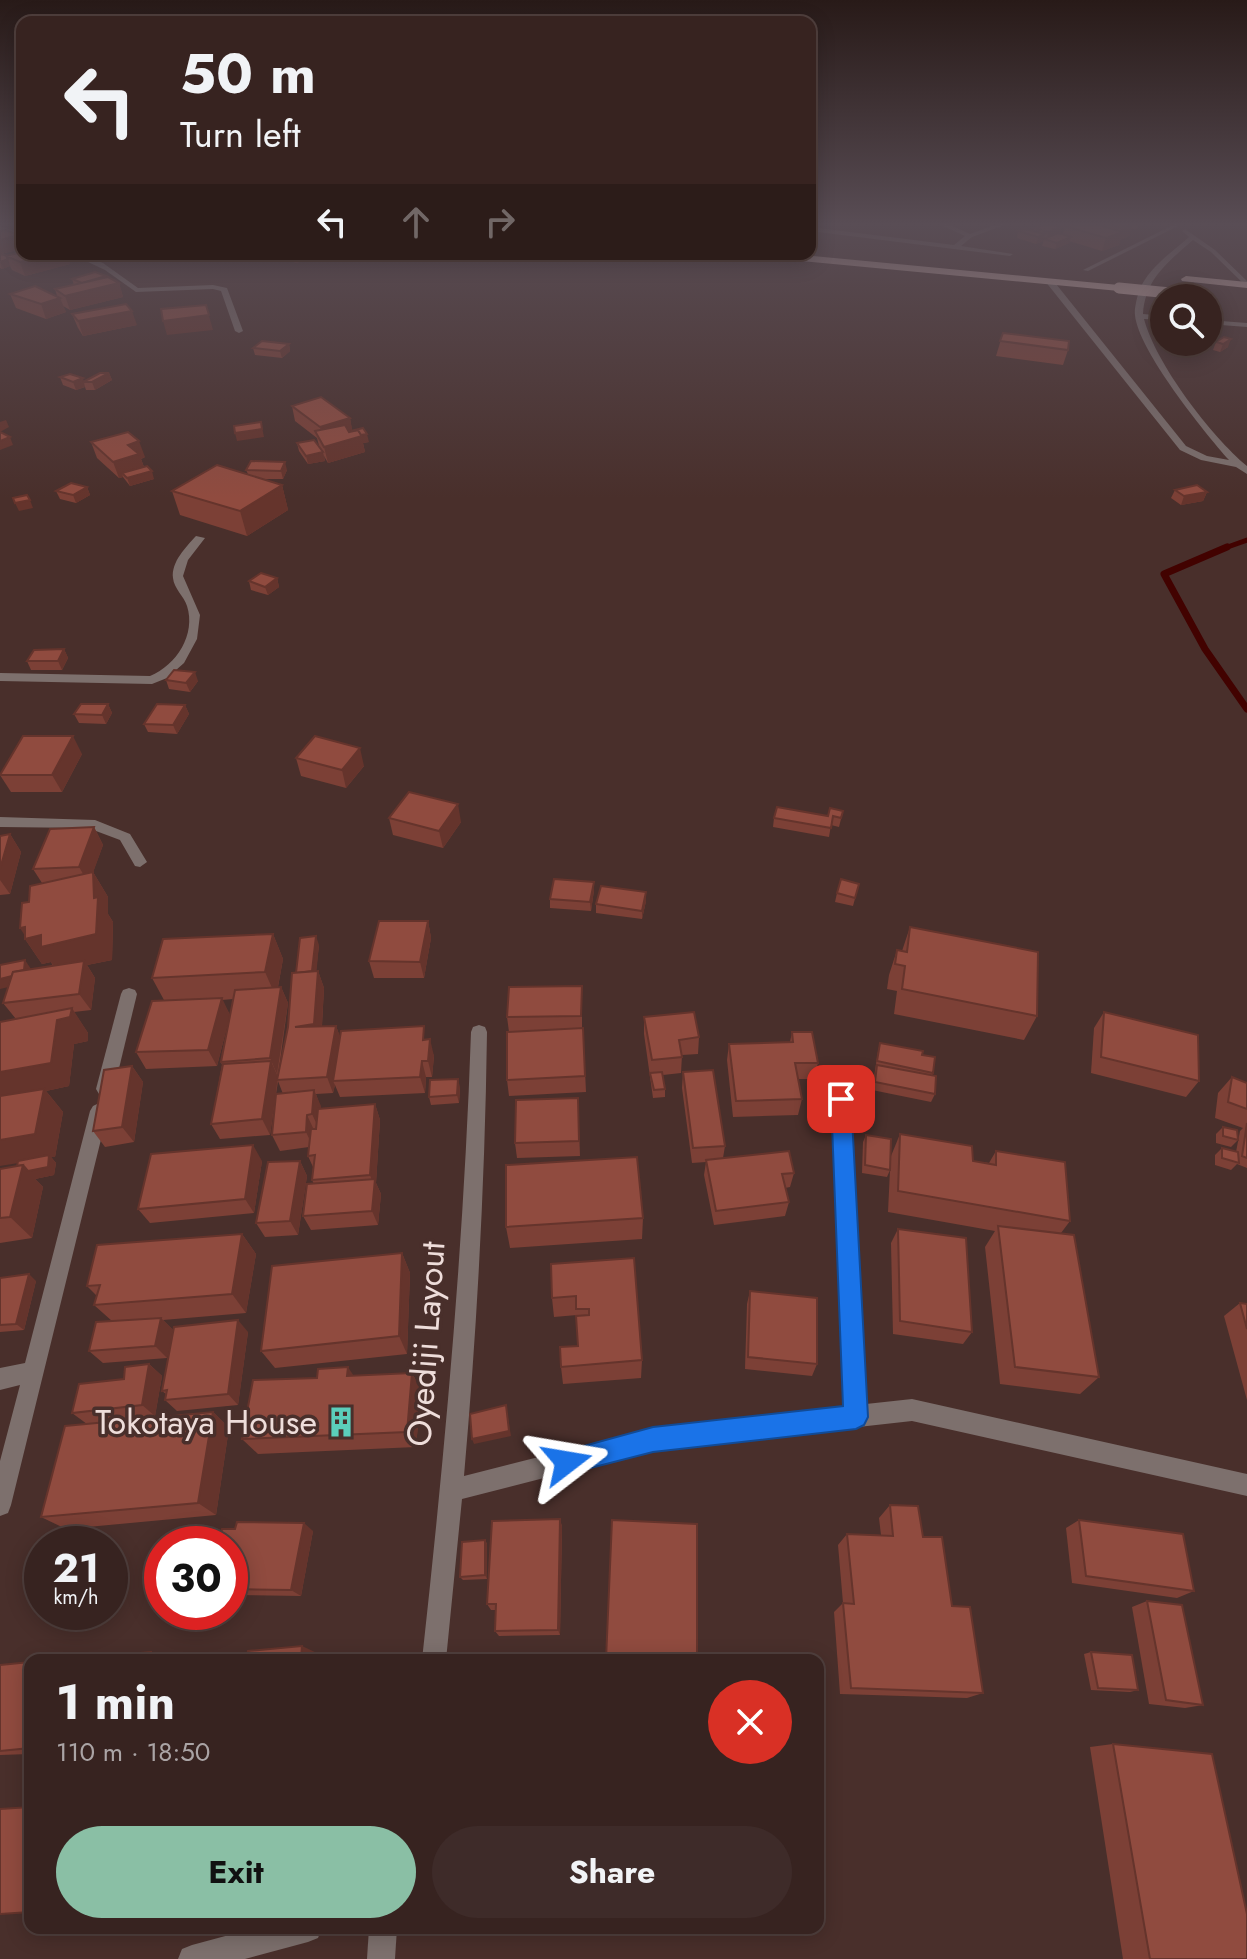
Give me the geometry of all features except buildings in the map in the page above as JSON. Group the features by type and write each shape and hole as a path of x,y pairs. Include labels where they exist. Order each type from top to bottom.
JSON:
{"street":[{"path":"233,314 239,331"},
{"path":"1076,314 1183,448 1204,458 1236,464"},
{"path":"1150,317 1138,316 1153,348 1209,436 1247,471"},
{"path":"1222,323 1247,325"},
{"path":"0,677 152,680 165,676 177,664 196,628 192,602 181,589 178,578 181,562 200,538"},
{"path":"0,822 90,823 125,837 140,862"},
{"path":"0,1505 31,1372 129,994"},
{"name":"Oyediji Layout","path":"435,1654 467,1333 479,1032"},
{"path":"841,1099 856,1417"},
{"path":"0,1379 31,1372"},
{"path":"451,1491 653,1439 912,1410 1247,1485"},
{"path":"192,1959 286,1934"},
{"path":"381,1959 383,1934"}],"waterway":[{"path":"1224,548 1247,540"},
{"path":"1224,548 1164,574 1205,649 1247,709"}],"place":[{"name":"Tokotaya House","path":"341,1422"}],"route":[{"path":"567,1462 653,1439 856,1417 841,1099"}]}
